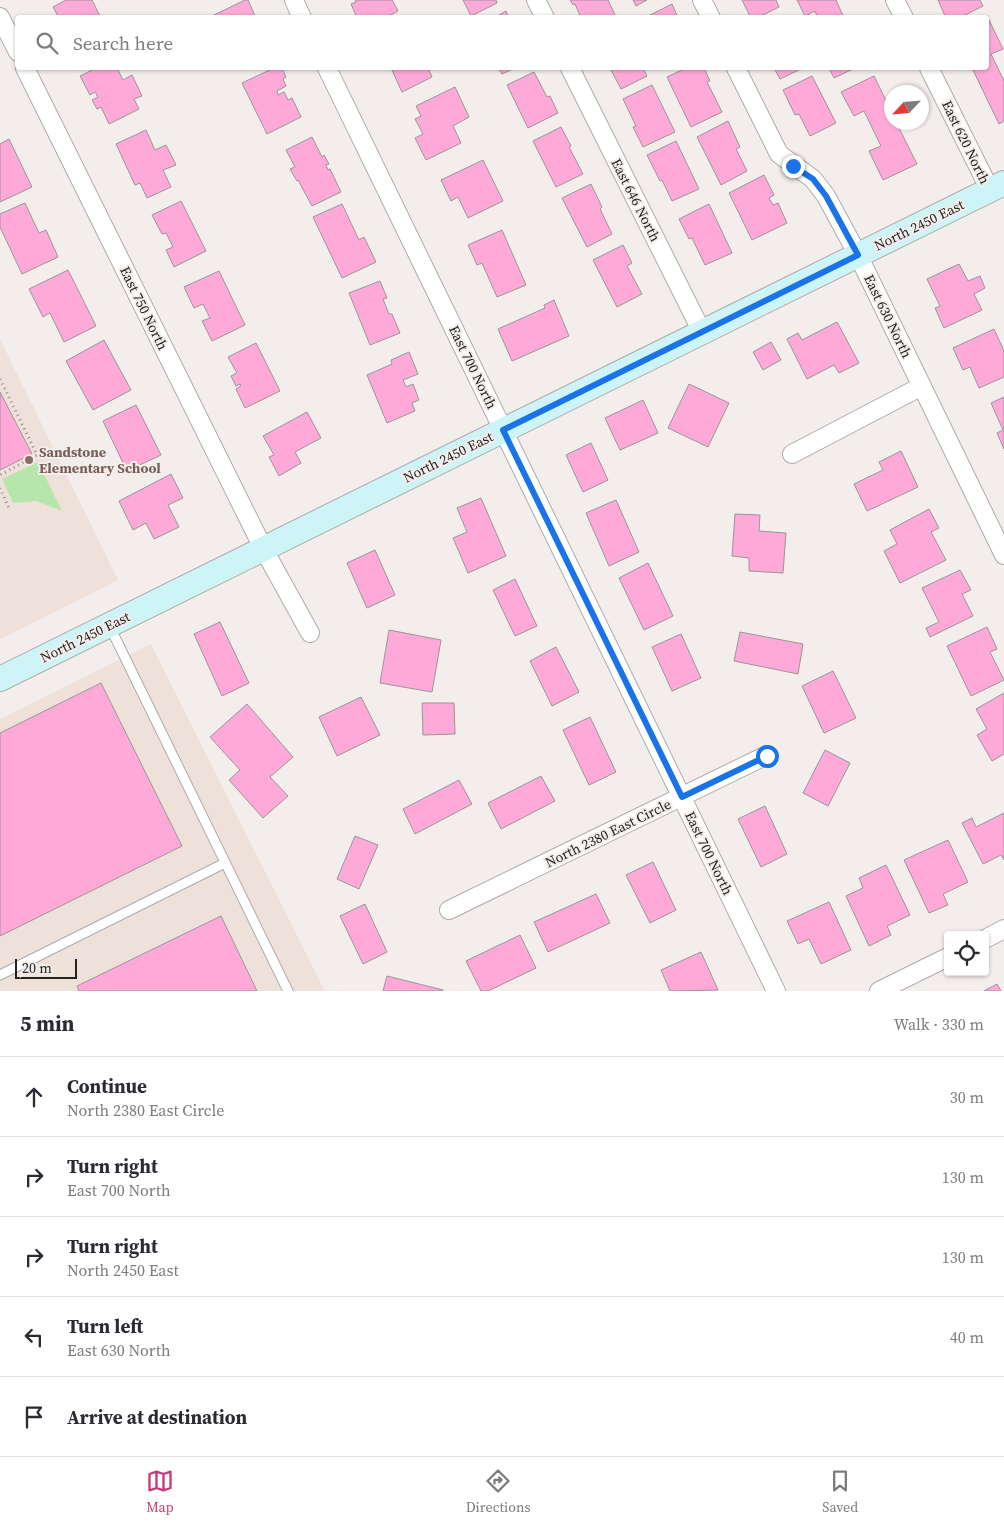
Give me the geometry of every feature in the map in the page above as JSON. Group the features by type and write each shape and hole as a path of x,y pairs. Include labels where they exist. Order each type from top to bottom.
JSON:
{"street":[{"path":"294,0 301,15"},
{"path":"536,0 544,15"},
{"path":"702,0 709,15"},
{"path":"895,0 902,15"},
{"path":"0,17 15,46"},
{"name":"East 750 North","path":"26,70 263,548 310,633"},
{"name":"East 700 North","path":"328,70 776,991"},
{"name":"East 646 North","path":"571,70 702,332"},
{"name":"East 630 North","path":"737,70 779,154 813,179 826,196 858,255 1004,555"},
{"name":"East 620 North","path":"930,70 997,186"},
{"name":"North 2450 East","path":"0,679 997,186"},
{"path":"792,454 922,386"},
{"name":"North 2380 East Circle","path":"449,910 767,756"},
{"path":"989,936 1004,929"},
{"path":"878,991 944,959"}],"lane":[{"path":"108,625 288,991"},
{"path":"0,975 225,863"}],"path":[{"path":"0,378 37,455 0,475"},
{"path":"0,488 9,508"}],"shaded area":[{"name":"Sandstone Elementary School","path":"0,339 118,580 0,639"},
{"path":"151,644 325,991 0,991 0,719"}],"green space":[{"path":"38,462 62,511 36,501 13,503 2,479"}],"building":[{"path":"66,0 92,0 100,15 57,15 53,7"},
{"path":"248,0 255,15 214,15"},
{"path":"355,0 392,0 398,11 391,15 356,15 351,4 356,2"},
{"path":"463,0 496,0 497,3 470,15"},
{"path":"570,0 608,0 615,15 580,15 575,4 573,5"},
{"path":"633,0 647,0 636,6"},
{"path":"742,0 776,0 779,7 763,15 750,15"},
{"path":"797,0 836,0 843,15 817,15 815,11 804,15"},
{"path":"938,0 980,0 983,6 965,15 945,15"},
{"path":"672,4 677,15 650,15"},
{"path":"506,11 508,15 499,15"},
{"path":"989,20 1003,49 991,54 1004,81 1004,121 999,124 973,70 989,70"},
{"path":"92,70 118,70 123,80 132,75 142,96 134,99 139,109 109,124 101,107 97,109 92,100 98,97 95,92 90,95 80,76"},
{"path":"270,70 283,70 286,77 283,79 286,86 277,91 278,95 284,92 288,100 292,98 301,117 267,134 242,83"},
{"path":"392,70 429,70 432,77 402,92"},
{"path":"499,70 511,70 502,74"},
{"path":"611,70 644,70 647,76 621,89"},
{"path":"682,70 705,70 710,81 707,82 722,112 691,127 667,77"},
{"path":"775,70 799,70 780,79"},
{"path":"830,70 851,70 834,78"},
{"path":"534,72 547,97 550,96 558,113 528,128 507,85"},
{"path":"812,76 836,123 810,136 799,114 795,115 783,90"},
{"path":"874,76 884,97 884,130 900,130 917,164 883,180 869,151 881,146 864,111 854,116 841,92"},
{"path":"652,85 675,132 643,147 633,127 636,126 623,99"},
{"path":"455,87 469,117 453,126 461,143 426,160 415,138 423,134 415,119 421,116 416,106"},
{"path":"728,121 740,147 736,149 747,171 721,185 697,137"},
{"path":"561,127 583,174 556,187 533,141"},
{"path":"146,130 155,150 166,145 176,165 163,170 171,187 147,198 140,183 135,185 116,144"},
{"path":"312,137 322,157 324,155 329,164 326,165 328,170 330,169 341,192 312,206 290,169 295,167 286,150"},
{"path":"9,139 32,187 0,202 0,144"},
{"path":"676,141 699,189 672,201 647,155"},
{"path":"483,160 503,201 468,218 458,197 451,201 441,180"},
{"path":"764,175 774,195 769,198 773,205 778,203 787,223 752,240 729,193"},
{"path":"591,184 612,234 587,247 562,198"},
{"path":"181,201 206,251 174,267 166,250 173,247 166,233 162,234 152,215"},
{"path":"25,203 39,233 46,230 58,257 22,274 0,227 0,214"},
{"path":"342,204 359,240 364,237 376,262 342,278 313,217"},
{"path":"709,204 732,253 705,265 692,238 689,239 679,219"},
{"path":"502,230 526,285 497,297 482,263 477,265 468,245"},
{"path":"623,245 632,263 627,266 642,294 617,307 593,260"},
{"path":"959,264 968,281 980,276 985,288 974,294 982,310 944,328 935,308 940,306 927,279"},
{"path":"68,270 96,326 64,342 50,313 43,317 29,289"},
{"path":"219,271 245,325 212,341 202,321 210,318 203,304 194,308 184,287"},
{"path":"380,281 387,298 383,299 400,333 370,345 349,293"},
{"path":"554,300 569,336 512,361 498,329 545,308 544,305"},
{"path":"837,322 859,363 839,373 834,365 807,379 787,339 798,333 802,340"},
{"path":"994,329 1004,351 1004,377 979,388 970,367 963,370 953,348"},
{"path":"104,340 131,390 93,410 66,361"},
{"path":"771,342 781,360 763,370 753,352"},
{"path":"256,343 280,391 245,408 236,389 241,386 240,384 236,386 231,376 237,373 228,357"},
{"path":"409,352 418,374 403,380 406,387 413,384 419,400 412,403 415,411 387,423 367,375 392,364 391,360"},
{"path":"689,384 729,403 708,447 668,428"},
{"path":"0,392 32,454 0,470"},
{"path":"1004,397 1004,449 997,433 1003,430 991,403"},
{"path":"643,400 658,433 620,450 605,418"},
{"path":"136,405 161,455 127,471 103,421"},
{"path":"307,412 321,438 295,452 301,463 279,476 269,457 274,455 263,436"},
{"path":"591,443 608,480 583,492 566,455"},
{"path":"901,451 918,487 867,511 854,484 883,470 879,462"},
{"path":"171,474 183,498 168,505 179,527 154,539 146,523 133,530 119,501"},
{"path":"481,498 506,556 468,573 453,538 467,532 457,508"},
{"path":"616,500 639,552 609,566 586,513"},
{"path":"929,509 939,528 931,532 946,560 900,583 884,551 897,544 890,530"},
{"path":"735,514 760,515 759,531 786,533 783,573 749,571 749,558 732,556"},
{"path":"375,550 395,595 367,608 347,563"},
{"path":"648,563 673,616 644,630 619,578"},
{"path":"960,570 971,590 962,594 973,616 930,637 926,628 939,622 922,588"},
{"path":"515,579 537,626 515,636 493,590"},
{"path":"220,622 249,683 222,696 194,634"},
{"path":"987,627 997,649 990,652 1004,680 971,696 947,646"},
{"path":"389,630 441,640 432,692 380,683"},
{"path":"740,632 803,644 798,674 734,661"},
{"path":"681,634 701,678 672,691 652,647"},
{"path":"556,647 579,692 552,706 530,661"},
{"path":"833,671 856,718 824,733 802,686"},
{"path":"101,683 182,846 0,936 0,733"},
{"path":"1004,693 1004,754 992,761 977,735 987,729 976,709"},
{"path":"361,697 380,735 337,756 319,717"},
{"path":"422,703 454,703 455,734 423,735"},
{"path":"247,704 293,757 270,777 288,796 263,818 229,780 240,770 210,737"},
{"path":"590,717 616,772 589,785 563,730"},
{"path":"825,750 850,763 828,806 803,793"},
{"path":"541,776 555,801 501,829 488,803"},
{"path":"459,780 472,804 415,834 403,809"},
{"path":"765,806 787,854 761,867 738,819"},
{"path":"1004,813 1004,860 1001,855 983,864 962,823 972,818 976,827"},
{"path":"355,836 378,845 359,889 337,879"},
{"path":"948,840 968,882 943,894 948,905 929,913 904,860"},
{"path":"653,862 676,910 650,923 626,875"},
{"path":"886,865 910,915 887,926 891,935 869,946 846,896 863,888 859,878"},
{"path":"596,894 610,923 548,952 534,922"},
{"path":"829,902 851,950 821,964 809,939 798,944 787,921"},
{"path":"365,904 387,952 363,964 340,916"},
{"path":"221,916 257,991 79,991 77,986"},
{"path":"520,935 536,968 488,991 481,991 466,961"},
{"path":"701,952 718,990 670,991 661,970"},
{"path":"387,976 443,990 443,991 383,991"},
{"path":"997,984 1001,991 984,991"}],"place":[{"name":"Sandstone Elementary School","path":"29,460"}],"route":[{"path":"767,756 682,797 503,430 858,255 826,196 813,179 793,166"}]}
